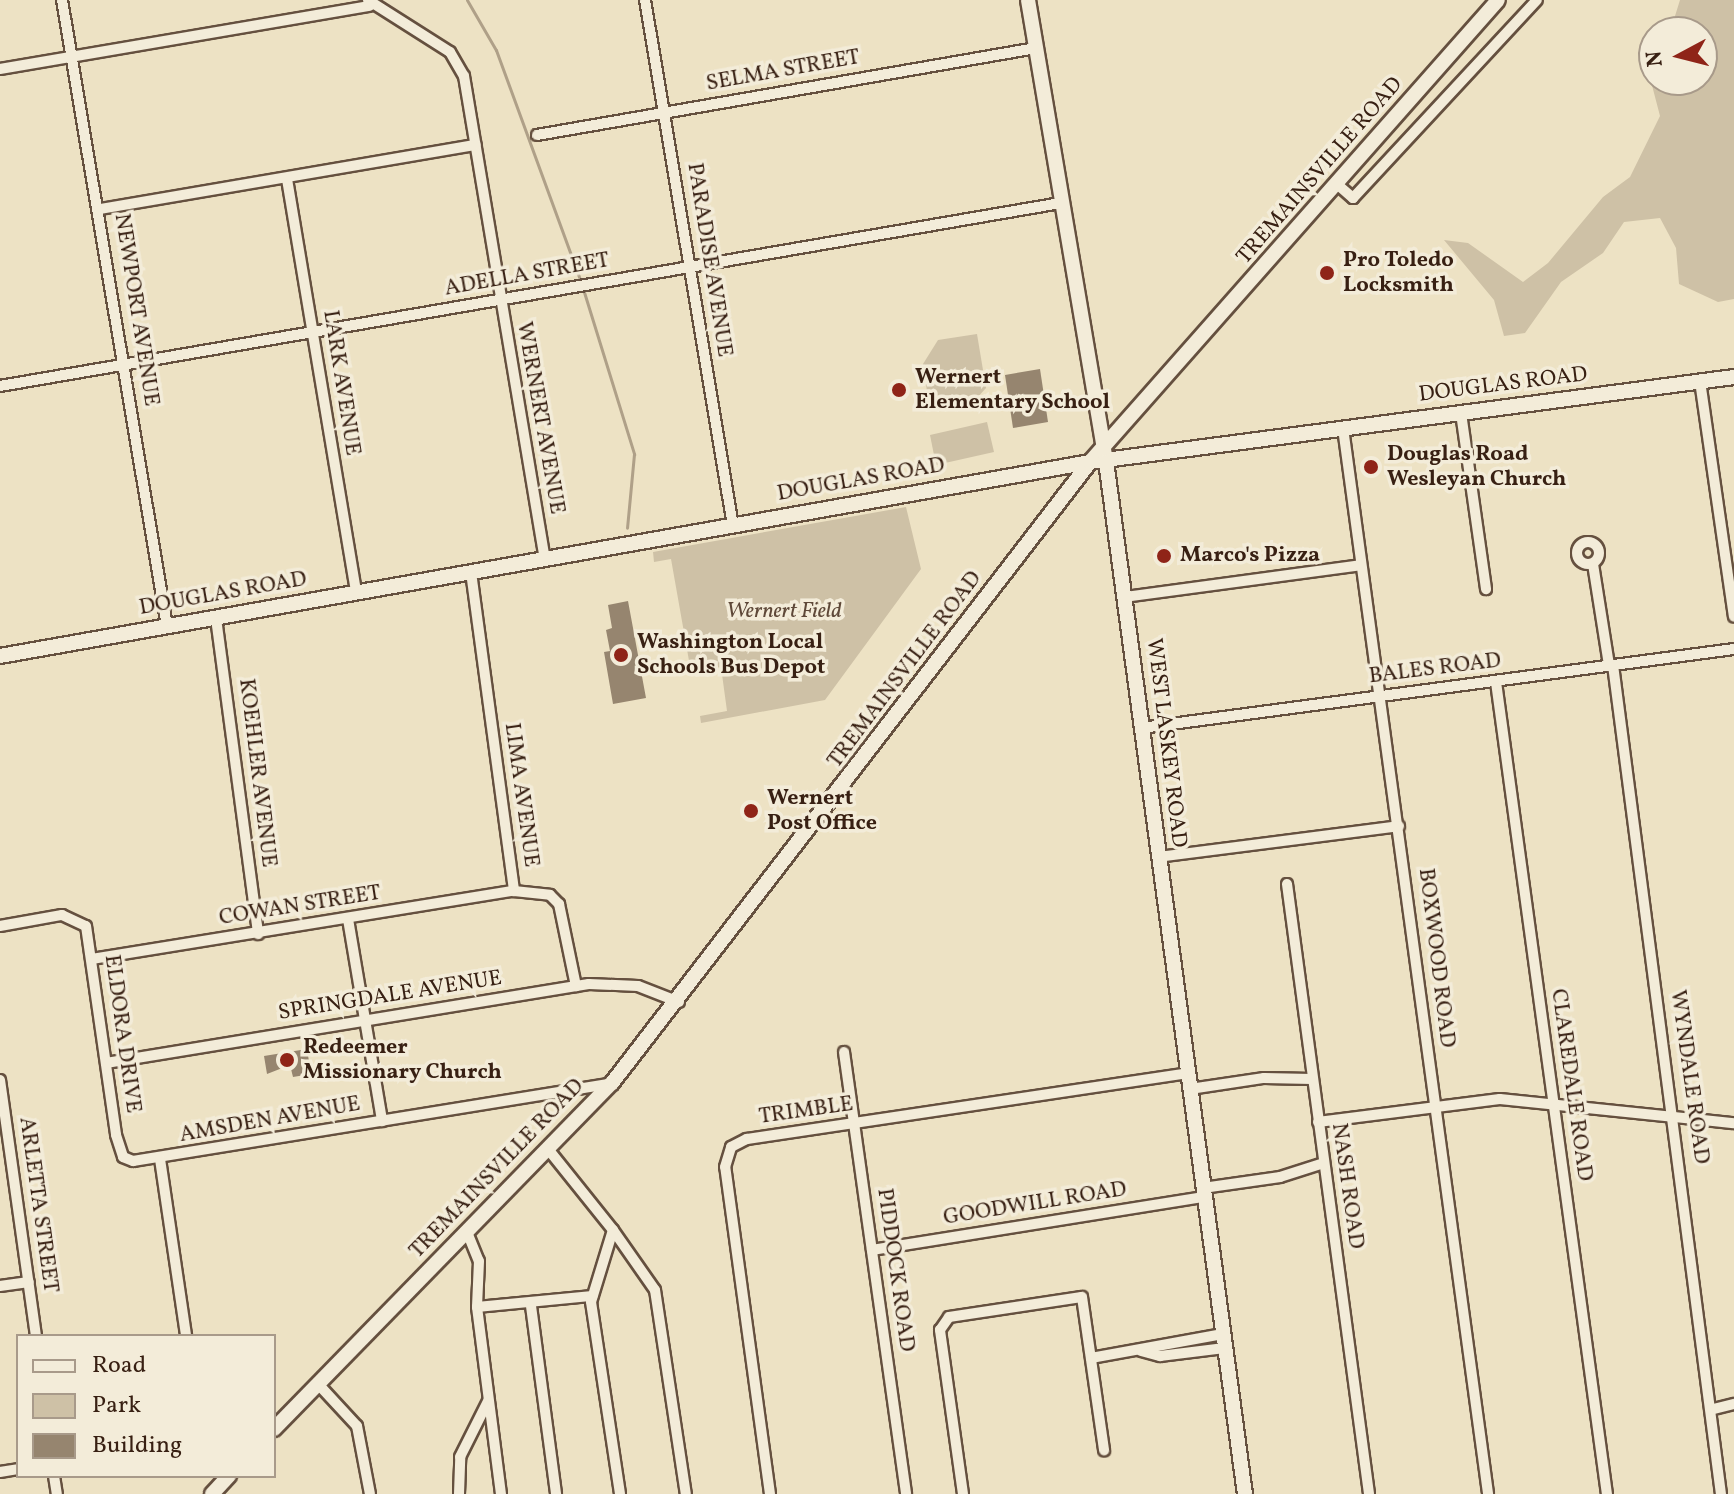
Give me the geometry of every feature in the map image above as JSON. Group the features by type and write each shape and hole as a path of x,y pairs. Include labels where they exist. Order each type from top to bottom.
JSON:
{"street":[{"name":"NEWPORT AVENUE","path":"62,0 100,209 167,626"},
{"name":"PARADISE AVENUE","path":"645,0 733,526"},
{"name":"WEST LASKEY ROAD","path":"1028,0 1125,597 1245,1494"},
{"name":"TREMAINSVILLE ROAD","path":"276,1427 612,1083 679,1002 1100,458 1498,0"},
{"path":"1338,185 1353,198 1537,0"},
{"path":"0,69 369,3"},
{"name":"WERNERT AVENUE","path":"369,3 456,60 476,145 499,300 545,559"},
{"name":"SELMA STREET","path":"537,135 1036,48"},
{"path":"100,209 476,145"},
{"name":"LARK AVENUE","path":"287,179 356,593"},
{"name":"ADELLA STREET","path":"0,386 1061,203"},
{"name":"DOUGLAS ROAD","path":"0,656 1100,458 1734,377"},
{"path":"1700,381 1734,617"},
{"path":"1461,413 1486,589"},
{"name":"BOXWOOD ROAD","path":"1343,428 1488,1494"},
{"name":"WYNDALE ROAD","path":"1593,564 1611,665 1675,1118 1714,1409 1721,1494"},
{"path":"1125,597 1361,565"},
{"name":"LIMA AVENUE","path":"471,572 514,891 550,895 559,904 576,986"},
{"name":"KOEHLER AVENUE","path":"216,618 258,934"},
{"name":"BALES ROAD","path":"1141,728 1734,649"},
{"name":"CLAREDALE ROAD","path":"1496,682 1607,1494"},
{"path":"1158,857 1399,826"},
{"name":"NASH ROAD","path":"1287,884 1369,1494"},
{"name":"COWAN STREET","path":"92,959 514,891"},
{"name":"ELDORA DRIVE","path":"0,926 50,916 79,919 88,931 106,1063 123,1157"},
{"path":"348,919 382,1121"},
{"name":"SPRINGDALE AVENUE","path":"106,1063 576,986 638,986 679,1002"},
{"name":"PIDDOCK ROAD","path":"844,1052 906,1494"},
{"name":"TRIMBLE","path":"770,1494 725,1156 747,1139 1188,1073"},
{"path":"1190,1089 1264,1078 1312,1079"},
{"name":"ARLETTA STREET","path":"0,1080 36,1334"},
{"name":"AMSDEN AVENUE","path":"123,1157 160,1159 612,1083"},
{"path":"1318,1122 1500,1099 1734,1123"},
{"path":"548,1149 613,1230 655,1290 686,1494"},
{"path":"160,1159 186,1334"},
{"name":"GOODWILL ROAD","path":"872,1250 1204,1193 1280,1177 1324,1163"},
{"path":"613,1230 592,1296 620,1494"},
{"path":"467,1232 479,1261 477,1307 501,1494"},
{"path":"0,1286 29,1282"},
{"path":"477,1307 531,1306 592,1296"},
{"path":"963,1494 940,1330 949,1317 1082,1297 1104,1450"},
{"path":"531,1306 556,1494"},
{"path":"1091,1358 1141,1351 1160,1342 1224,1341"},
{"path":"319,1385 357,1426 370,1494"},
{"path":"459,1494 460,1457 488,1401"},
{"path":"1714,1409 1734,1404"},
{"path":"212,1494 227,1478"}],"green space":[{"path":"1680,0 1734,0 1734,299 1718,302 1679,284 1676,248 1660,218 1624,222 1603,253 1561,282 1525,333 1504,336 1494,300 1444,240 1468,243 1523,282 1548,263 1603,197 1630,177 1660,116 1655,96 1718,96 1718,16 1675,16"},
{"path":"977,334 986,388 977,398 929,405 923,364 938,340"},
{"path":"987,422 994,452 936,465 930,435"},
{"name":"Wernert Field","path":"906,507 921,569 825,700 701,723 700,716 727,711 721,667 691,672 671,559 654,562 653,552"}],"building":[{"path":"1040,369 1048,422 1013,428 1005,375"},
{"name":"Washington Local Schools Bus Depot","path":"628,601 646,698 613,704 604,652 610,651 606,630 612,628 608,605"},
{"name":"Redeemer Missionary Church","path":"307,1049 311,1074 293,1077 290,1065 267,1074 264,1056"}],"waterway":[{"path":"467,0 496,50 579,277"},
{"path":"584,292 634,454 627,528"}],"place":[{"name":"Pro Toledo Locksmith","path":"1327,273"},
{"name":"Wernert Elementary School","path":"899,390"},
{"name":"Douglas Road Wesleyan Church","path":"1371,467"},
{"name":"Marco's Pizza","path":"1164,556"},
{"name":"Washington Local Schools Bus Depot","path":"621,655"},
{"name":"Wernert Post Office","path":"751,811"},
{"name":"Redeemer Missionary Church","path":"287,1060"}]}
